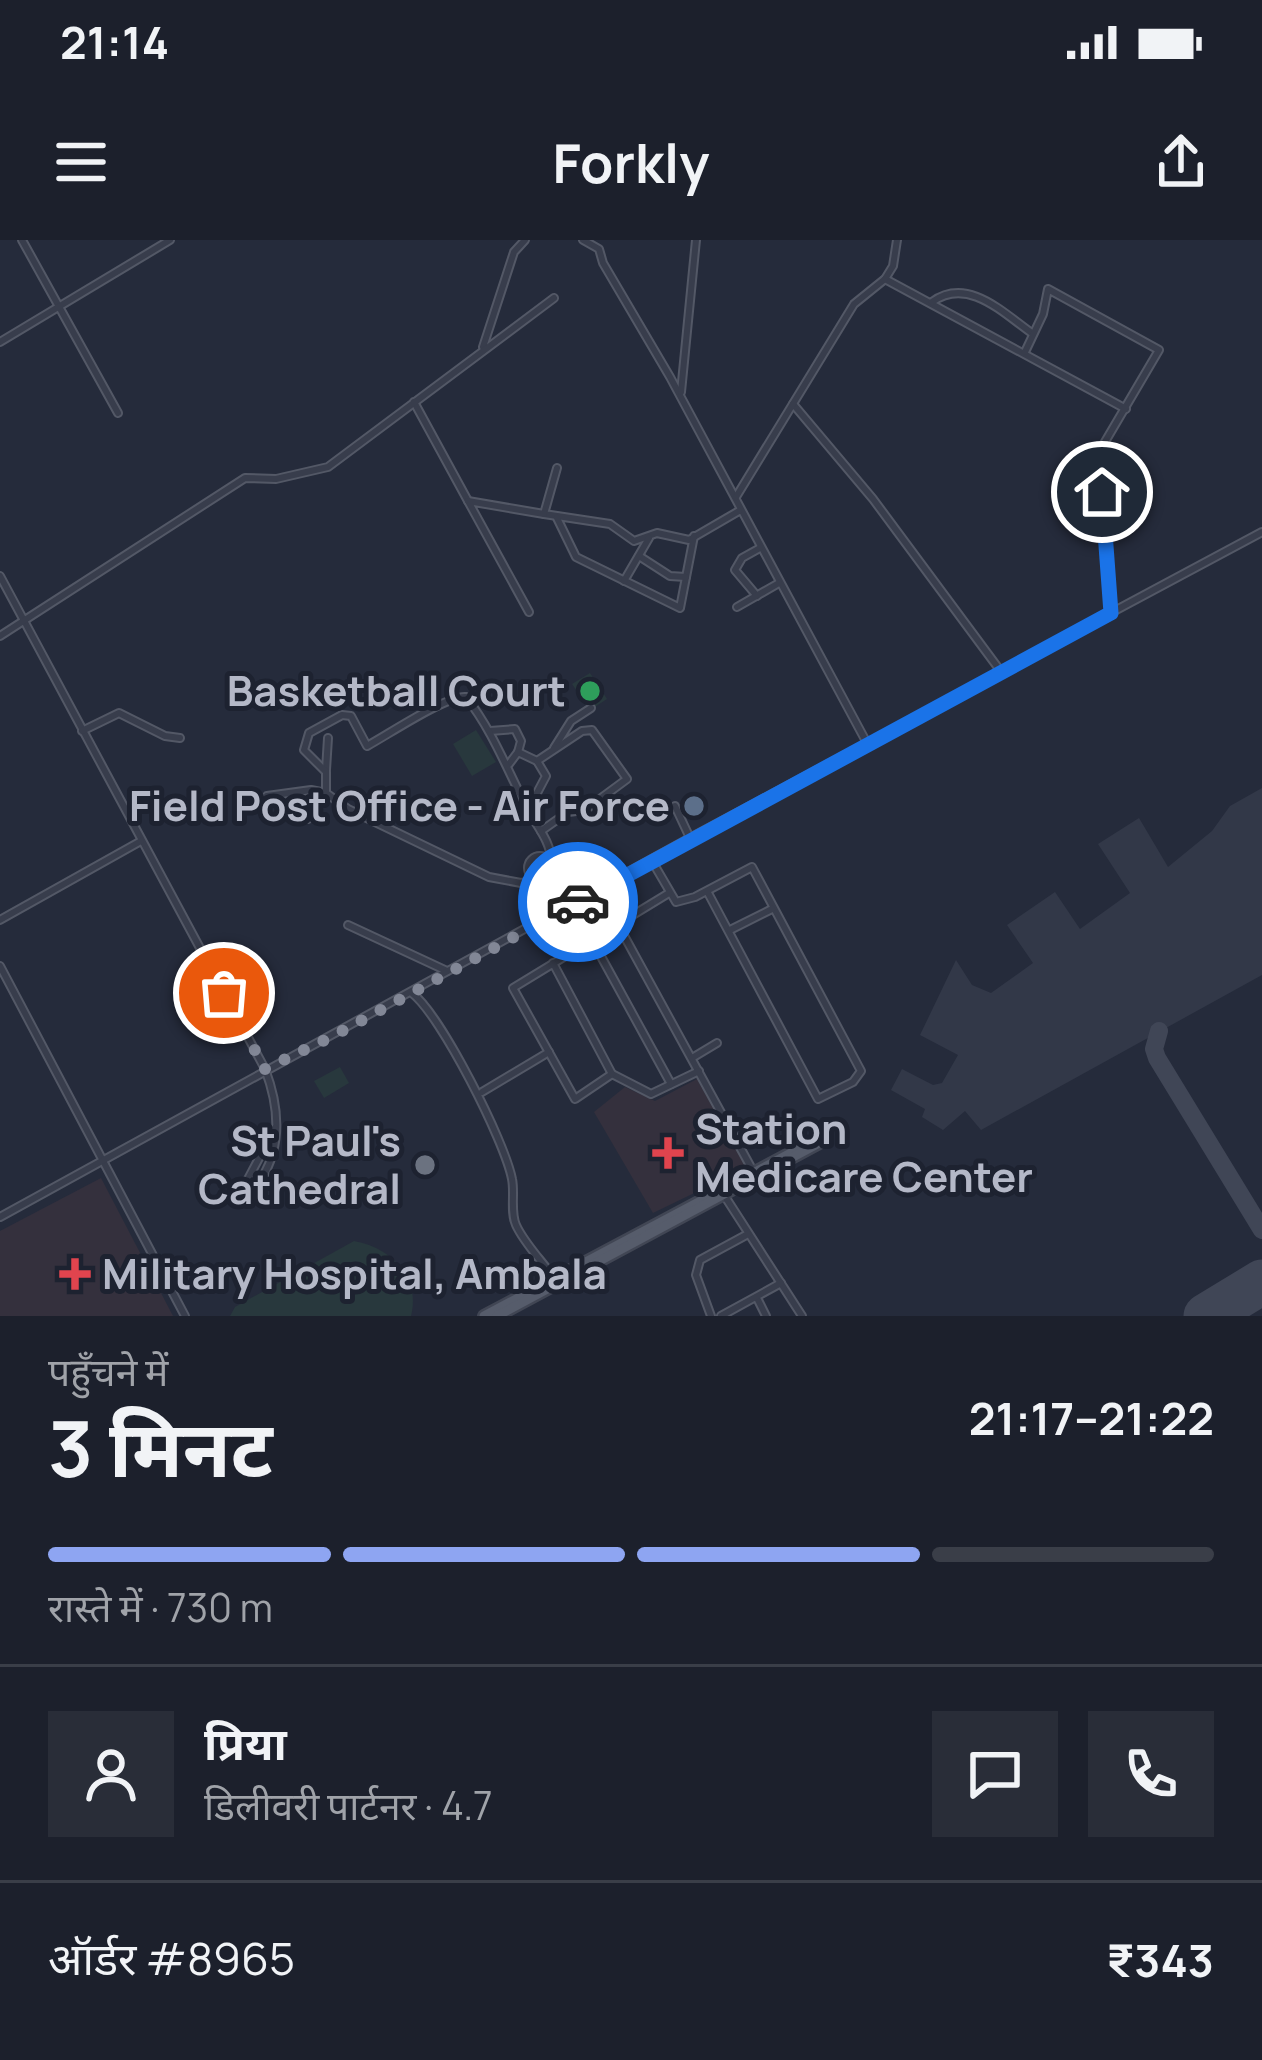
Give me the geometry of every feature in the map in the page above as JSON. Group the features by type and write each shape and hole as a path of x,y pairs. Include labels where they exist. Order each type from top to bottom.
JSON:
{"main road":[{"path":"484,1316 753,1171 820,1140 497,1316"}],"street":[{"path":"22,240 118,413"},
{"path":"0,341 170,240"},
{"path":"481,352 514,252 525,240"},
{"path":"583,240 599,250 868,745"},
{"path":"680,395 696,240"},
{"path":"736,497 854,304 885,279 893,266 897,240"},
{"path":"885,279 1126,409"},
{"path":"1025,352 1048,289 1159,350 1099,452 1111,613"},
{"path":"931,303 945,293 971,292 1033,334"},
{"path":"0,636 245,478 255,481 315,473 554,298"},
{"path":"414,402 530,612"},
{"path":"793,404 873,499 1003,673"},
{"path":"544,514 557,468"},
{"path":"467,500 610,524 634,541 657,533 689,539 739,511"},
{"path":"557,518 576,557 680,608 694,536"},
{"path":"0,1216 1262,532"},
{"path":"624,581 650,537"},
{"path":"757,596 735,570 742,559 760,548"},
{"path":"639,556 670,576 686,577"},
{"path":"0,576 265,1069 276,1100 271,1165 244,1200"},
{"path":"736,608 779,583"},
{"path":"267,796 326,793 348,809 489,877 521,883 543,879 551,868 550,843 528,810 509,764 466,697 443,700 414,722 367,746 356,721 342,715 308,733 304,750 326,772"},
{"path":"539,764 567,726 591,708"},
{"path":"82,731 119,713 165,736 180,738"},
{"path":"567,726 575,725 579,734"},
{"path":"489,731 515,730 521,744 509,764"},
{"path":"542,831 568,812 585,810 627,779 592,730 550,752"},
{"path":"326,793 328,738"},
{"path":"518,752 539,764 546,776 528,810"},
{"path":"494,760 504,756"},
{"path":"298,792 308,819"},
{"path":"675,806 690,838"},
{"path":"0,920 141,842"},
{"path":"533,880 526,871 532,861 546,856 569,907"},
{"path":"652,860 676,902 752,867 861,1072 853,1082 818,1099 706,891"},
{"path":"599,890 753,1171"},
{"path":"612,1074 575,1099 514,988 669,893"},
{"path":"730,930 772,909"},
{"path":"348,925 447,971"},
{"path":"592,940 671,1084"},
{"path":"553,963 612,1074 651,1094 699,1071"},
{"path":"0,966 184,1316"},
{"path":"412,993 437,1022 486,1114 512,1179 514,1223 554,1278"},
{"path":"692,1058 717,1043"},
{"path":"482,1091 549,1052"},
{"path":"248,1179 276,1125"},
{"path":"724,1195 802,1316"},
{"path":"711,1316 700,1293 696,1268 700,1260 748,1234"},
{"path":"721,1316 781,1282"},
{"path":"756,1296 766,1316"}],"shaded area":[{"name":"Basketball Court","path":"590,673 607,699 590,710 572,684"},
{"path":"476,730 496,762 472,776 453,744"},
{"path":"1262,788 1262,975 981,1130 965,1111 943,1130 922,1117 925,1109 891,1090 902,1069 933,1085 942,1083 958,1055 920,1035 956,960 972,985 991,993 1033,963 1007,925 1055,892 1080,929 1130,893 1098,844 1139,818 1168,867 1212,831 1230,806"},
{"path":"340,1067 349,1083 324,1098 314,1081"},
{"path":"697,1079 746,1168 653,1213 594,1112 625,1087 655,1101"},
{"name":"Military Hospital, Ambala","path":"101,1178 173,1316 0,1316 0,1231"},
{"path":"354,1241 380,1250 400,1266 411,1289 411,1316 230,1316 235,1307"}],"taxiway":[{"path":"1159,1031 1154,1049 1157,1058 1262,1230"}],"runway":[{"path":"1206,1316 1262,1282"}],"way so far":[{"path":"224,993 265,1069 578,902"}],"place":[{"name":"Basketball Court","path":"590,691"},
{"name":"Field Post Office - Air Force","path":"694,806"},
{"name":"Station Medicare Center","path":"668,1153"},
{"name":"St Paul's Cathedral","path":"425,1165"},
{"name":"Military Hospital, Ambala","path":"75,1274"}],"route":[{"path":"578,902 1111,613 1102,492"}]}
